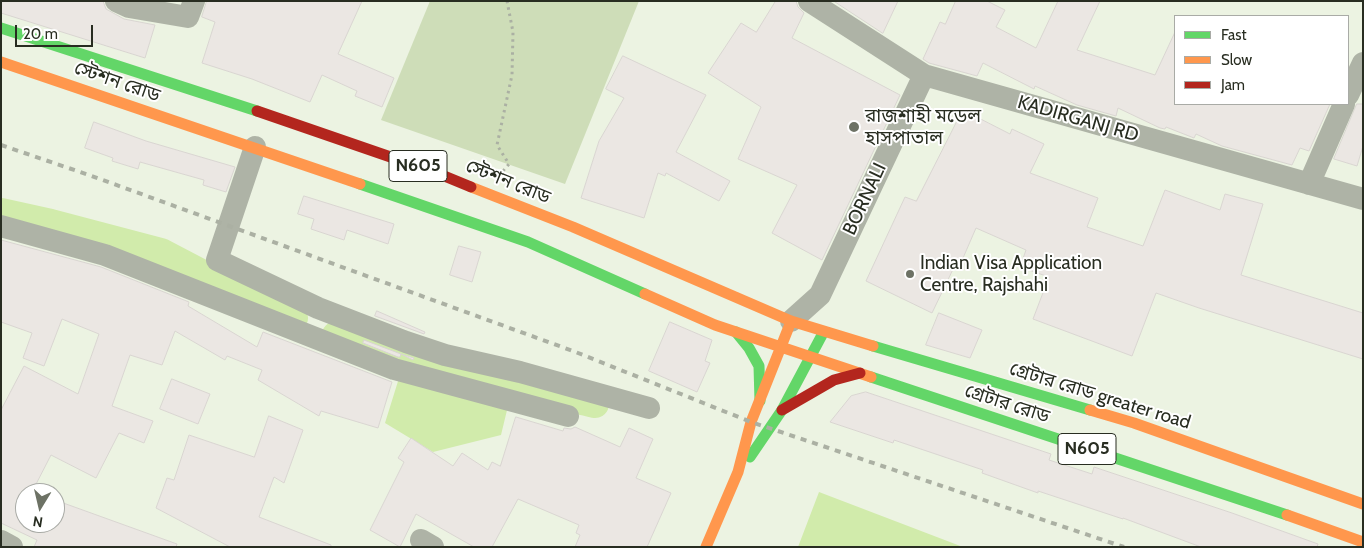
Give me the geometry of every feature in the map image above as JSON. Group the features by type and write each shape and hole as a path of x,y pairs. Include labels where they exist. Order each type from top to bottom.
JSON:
{"main road":[{"name":"স্টেশন রোড","path":"1,28 226,100 437,173 573,227 791,321 824,331"},
{"name":"স্টেশন রোড","path":"1,62 255,147 528,242 715,325 810,357"},
{"path":"706,547 738,472 751,422 791,321"},
{"path":"738,472 782,410 824,331"},
{"name":"গ্রেটার রোড greater road","path":"824,331 1134,423 1363,504"},
{"path":"736,332 750,348 759,366 760,401"},
{"name":"গ্রেটার রোড","path":"810,357 1258,505 1363,542"},
{"path":"782,410 834,380 860,373"}],"street":[{"path":"116,1 129,7 188,17 194,1"},
{"name":"KADIRGANJ RD","path":"809,1 924,75 1363,200"},
{"path":"1349,93 1363,63"},
{"name":"BORNALI","path":"791,321 820,295 924,75"},
{"path":"1309,184 1344,105"},
{"path":"255,147 217,260 318,308 406,342 445,355 520,372 649,408"},
{"path":"1,226 104,255 394,369 568,416"},
{"path":"820,295 824,331"},
{"path":"306,334 318,308"},
{"path":"394,369 406,342"},
{"path":"1,541 12,547"}],"path":[{"path":"484,192 509,164 496,145 512,75 513,32 507,1"}],"shaded area":[{"path":"430,1 639,1 565,184 381,120"},
{"path":"399,378 508,406 501,435 433,452 385,423"},
{"path":"819,492 963,547 798,547"}],"building":[{"path":"1,1 103,1 106,9 124,19 155,25 145,58 1,13"},
{"path":"207,1 362,1 338,54 394,78 382,107 355,96 357,91 322,75 310,102 252,79 202,63 215,22 202,17"},
{"path":"776,1 796,1 798,7 804,13 792,38 900,95 822,260 772,233 797,185 738,159 761,107 708,73 741,23 756,32"},
{"path":"834,1 898,1 883,33"},
{"path":"956,1 987,1 1005,10 996,27 1036,48 1058,1 1100,1 1077,50 1155,75 1174,34 1174,105 1330,105 1309,151 1300,148 1292,165 1222,146 1196,134 1194,138 1166,127 1165,129 1160,128 1118,108 1116,116 1077,105 1035,86 1034,89 983,63 977,76 929,63 923,59 940,22 945,24"},
{"path":"623,56 706,95 676,152 730,181 719,201 666,173 665,176 658,173 644,218 581,198 599,141 624,98 606,89"},
{"path":"1357,104 1363,104 1363,146 1357,166 1334,159"},
{"path":"963,110 1010,134 1012,129 1044,144 1030,173 1098,198 1087,227 1143,246 1165,190 1220,210 1225,194 1263,204 1241,275 1363,313 1363,359 1156,293 1132,356 1033,319 1049,277 1020,267 1026,250 976,228 960,265 956,263 932,313 866,281 905,197 916,201"},
{"path":"94,122 146,141 235,167 226,192 203,185 204,180 140,162 138,169 112,161 113,158 85,148"},
{"path":"304,196 394,224 388,244 347,230 344,240 311,229 314,219 298,214"},
{"path":"1,240 101,267 189,302 188,306 257,347 263,332 392,382 378,428 321,411 319,416 258,380 262,370 227,356 225,360 175,331 162,365 130,355 112,406 153,421 144,443 119,433 96,478 51,455 37,483 15,483 15,530 1,523 1,410 24,366 78,394 99,334 62,319 44,366 23,358 32,333 1,322"},
{"path":"459,246 481,252 472,282 450,275"},
{"path":"377,311 425,332 424,334 375,316"},
{"path":"939,313 982,330 970,358 926,345"},
{"path":"670,322 712,340 705,361 710,363 697,392 649,371"},
{"path":"364,340 401,354 400,357 363,343"},
{"path":"172,379 210,394 198,424 160,409"},
{"path":"866,392 1051,454 1049,460 1092,474 1094,467 1232,513 1318,544 1317,547 1201,547 1123,518 1038,491 1038,493 982,473 983,470 894,440 893,443 830,422 851,396"},
{"path":"269,416 303,430 284,483 274,477 259,517 331,545 331,547 230,547 156,508 167,478 174,480 189,435 254,457"},
{"path":"516,417 563,431 564,428 571,429 575,427 620,447 629,428 653,439 636,478 671,493 647,547 575,547 580,535 576,533 579,525 518,499 492,547 474,547 416,514 400,547 370,530 404,462 398,458 411,438 453,466 462,453 488,470 492,462 500,466"},
{"path":"65,504 177,544 176,547 34,547 37,540 22,533 65,533"}],"waterway":[{"path":"1,212 161,252 266,307 294,318"},
{"path":"336,335 432,366 595,404"}],"railway":[{"path":"1,145 89,175 573,351 751,422 1124,547"}],"traffic: fast":[{"path":"1,28 257,111"},
{"path":"360,184 528,242 645,294"},
{"path":"736,332 749,348 759,366 760,401"},
{"path":"750,457 782,410 822,335"},
{"path":"873,346 1090,410"},
{"path":"871,377 1287,515"}],"traffic: slow":[{"path":"1,62 360,184"},
{"path":"471,187 573,227 791,321 873,346"},
{"path":"645,294 715,325 871,377"},
{"path":"706,547 738,472 751,422 790,324"},
{"path":"1090,410 1134,423 1363,504"},
{"path":"1287,515 1363,542"}],"traffic: jam":[{"path":"257,111 437,173 471,187"},
{"path":"782,410 834,380 860,373"}],"place":[{"name":"রাজশাহী মডেল হাসপাতাল","path":"854,127"},
{"name":"Indian Visa Application Centre, Rajshahi","path":"910,274"}]}
